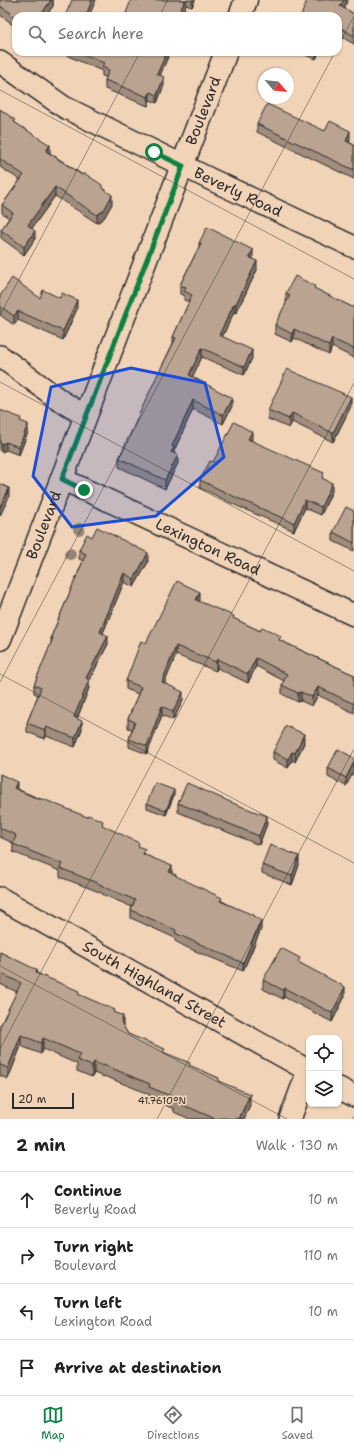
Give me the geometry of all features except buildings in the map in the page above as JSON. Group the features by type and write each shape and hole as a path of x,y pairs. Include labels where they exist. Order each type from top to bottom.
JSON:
{"main road":[{"path":"242,12 246,0"},
{"name":"Boulevard","path":"0,639 224,56"}],"street":[{"name":"Beverly Road","path":"0,62 64,107 183,166 354,246"},
{"path":"0,356 61,401 85,416"},
{"name":"Lexington Road","path":"62,479 354,615"},
{"name":"South Highland Street","path":"0,898 306,1069"},
{"path":"290,1119 306,1079"},
{"path":"342,1090 354,1096"}],"highlighted area":[{"path":"131,368 205,383 224,457 156,516 72,527 33,476 51,387"}],"route":[{"path":"84,490 62,479 85,416 183,166 154,152"}]}
